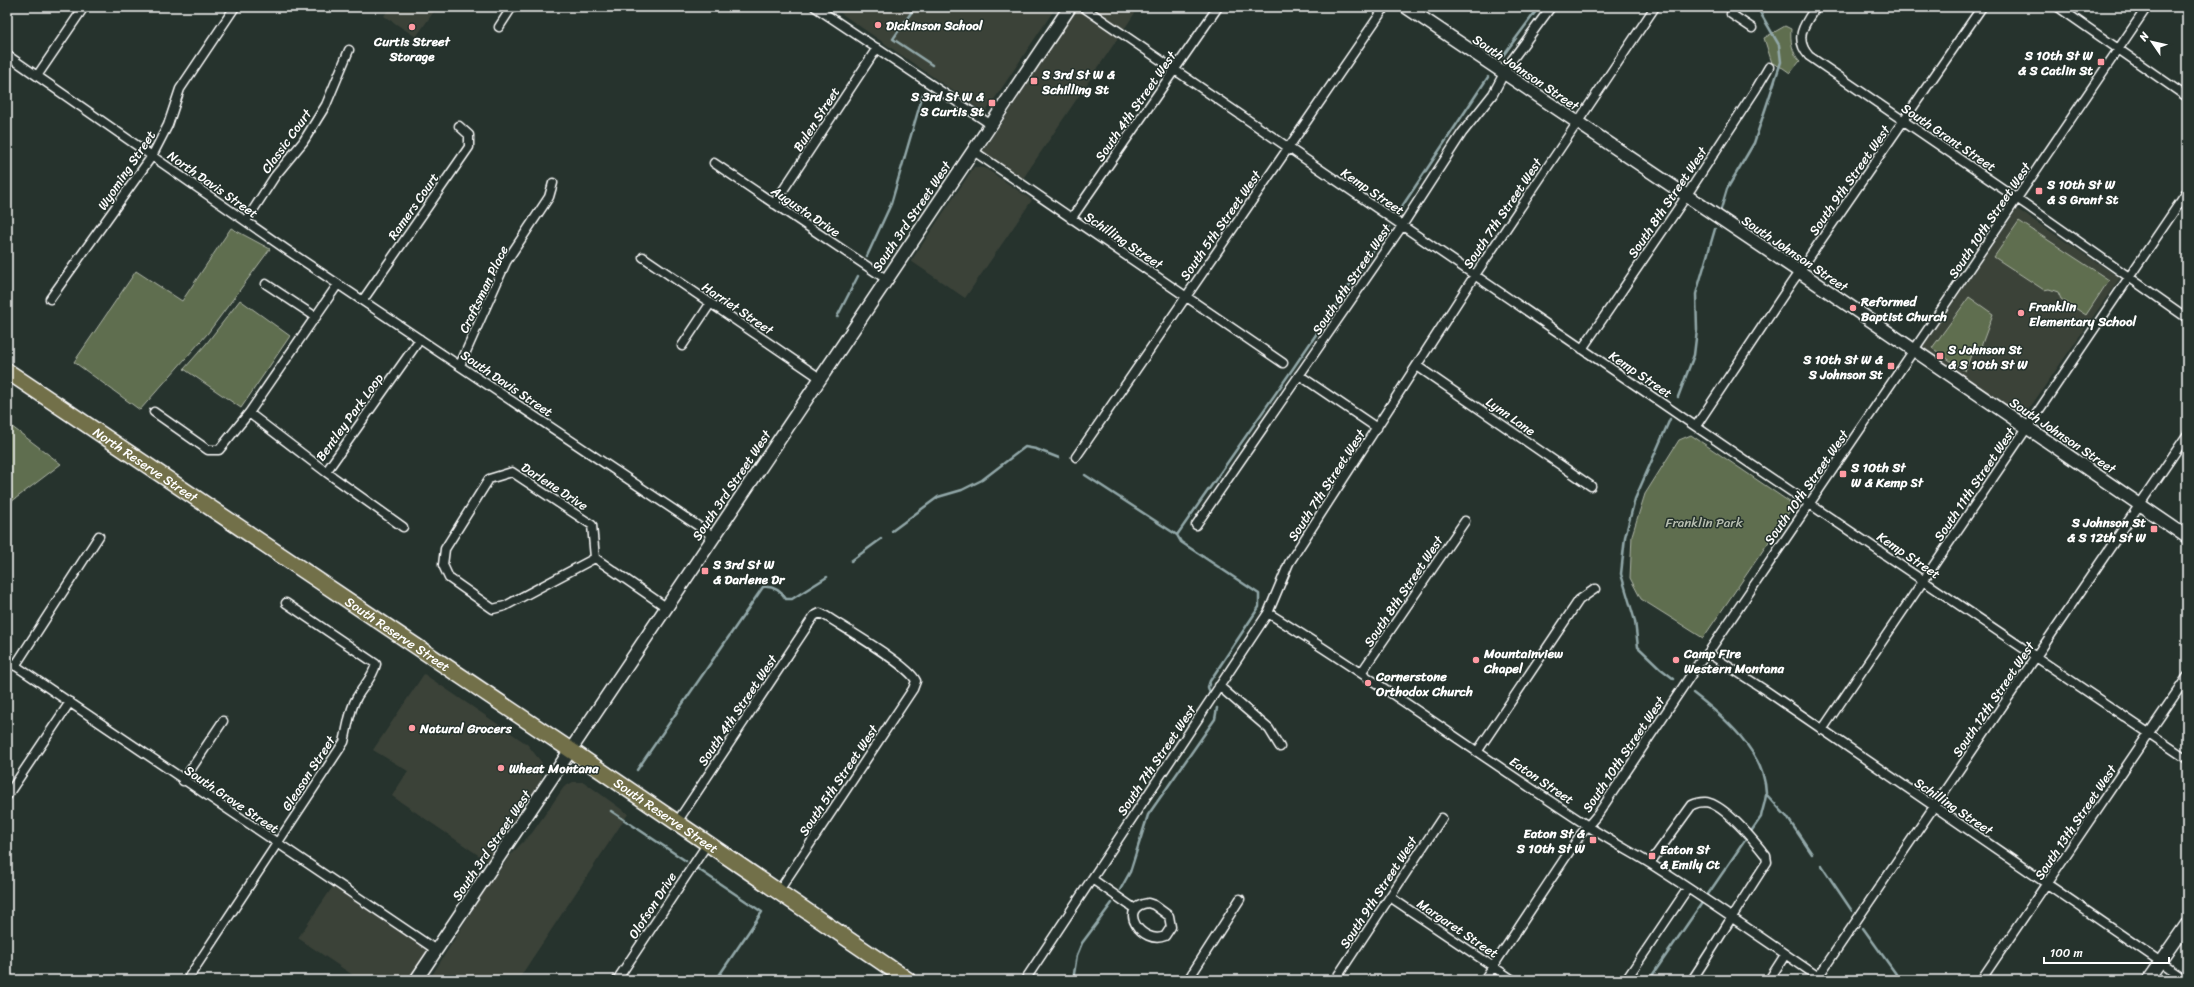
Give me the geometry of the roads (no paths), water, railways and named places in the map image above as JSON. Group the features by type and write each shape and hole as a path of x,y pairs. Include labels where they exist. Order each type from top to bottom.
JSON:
{"highway":[{"name":"North Reserve Street","path":"7,371 284,558"},
{"name":"South Reserve Street","path":"284,558 677,822 908,980"}],"street":[{"path":"37,76 84,7"},
{"name":"Wyoming Street","path":"50,299 152,156 168,125 180,89 235,7"},
{"path":"499,27 512,7"},
{"path":"815,7 990,124"},
{"name":"South 3rd Street West","path":"416,980 572,751 713,536 972,150 1070,7"},
{"name":"Kemp Street","path":"1083,7 1582,349 2187,759"},
{"name":"South 4th Street West","path":"1071,219 1218,7"},
{"name":"South 5th Street West","path":"1076,457 1185,296 1385,7"},
{"name":"South Johnson Street","path":"1406,7 1686,197 1800,272 1914,352 2141,504 2187,537"},
{"name":"South 6th Street West","path":"1196,525 1402,225 1462,133 1493,94 1504,74 1551,7"},
{"name":"South 7th Street West","path":"1025,980 1268,612 1289,563 1475,275 1655,7"},
{"name":"South Grant Street","path":"1816,7 1802,28 1802,47 1809,56 2018,199 2187,318"},
{"name":"South 9th Street West","path":"1696,426 1982,7"},
{"path":"2058,7 2119,48 2187,97"},
{"name":"South 10th Street West","path":"1484,980 1699,663 1708,653 1914,352 2147,7"},
{"path":"1733,10 1752,28"},
{"name":"Bulen Street","path":"774,204 877,48"},
{"name":"Classic Court","path":"246,220 275,176 303,142 326,104 349,50"},
{"name":"North Davis Street","path":"7,55 287,250"},
{"name":"South 8th Street West","path":"1582,349 1686,197 1756,90 1769,67"},
{"name":"Ramers Court","path":"363,300 469,147 469,135 459,126"},
{"name":"Schilling Street","path":"972,150 1282,363"},
{"name":"Augusta Drive","path":"714,163 886,279"},
{"name":"Craftsman Place","path":"460,365 506,262 549,197 553,183"},
{"name":"South 11th Street West","path":"1822,730 2187,192"},
{"name":"South Davis Street","path":"287,250 713,536"},
{"name":"Harriet Street","path":"643,258 820,378"},
{"path":"266,284 316,317"},
{"path":"154,412 208,450 220,450 249,414 338,284"},
{"path":"682,346 710,304"},
{"name":"Bentley Park Loop","path":"249,414 326,472 420,338"},
{"name":"Lynn Lane","path":"1417,366 1591,486"},
{"path":"1299,375 1377,428"},
{"name":"South 12th Street West","path":"1820,978 2187,436"},
{"path":"326,472 403,527"},
{"name":"Darlene Drive","path":"512,472 592,525 595,558 505,606 493,608 449,578 442,565 445,550 489,479 512,472"},
{"name":"South 8th Street West","path":"1361,673 1465,521"},
{"path":"15,666 99,536"},
{"path":"595,558 666,607"},
{"path":"1477,752 1579,600 1595,589"},
{"name":"Gleason Street","path":"187,980 344,742 352,708 374,673 376,664 286,602"},
{"name":"Eaton Street","path":"1268,612 1588,826 1688,888 1820,978"},
{"name":"South 4th Street West","path":"677,822 814,616 820,613 914,675 916,681"},
{"name":"Schilling Street","path":"1708,653 2187,980"},
{"name":"South Grove Street","path":"7,660 276,844 345,887 436,950"},
{"name":"South 13th Street West","path":"1981,980 2187,677"},
{"name":"South 5th Street West","path":"778,892 913,689 916,681"},
{"path":"1219,686 1269,730 1280,747"},
{"path":"7,796 70,702"},
{"path":"183,781 223,721"},
{"path":"1650,864 1692,804 1705,802 1710,803 1742,827 1766,856 1767,862 1738,905 1732,918 1692,980"},
{"name":"South 9th Street West","path":"1335,980 1442,818"},
{"name":"Olofson Drive","path":"617,980 708,844"},
{"path":"1092,879 1135,909"},
{"path":"1626,980 1688,888"},
{"name":"Margaret Street","path":"1390,897 1513,980"},
{"path":"1188,980 1240,899"},
{"path":"1148,903 1166,912 1171,923 1169,932 1164,936 1157,938 1139,929 1133,919 1135,909 1141,904 1148,903"},
{"path":"2148,980 2187,924"},
{"path":"1769,980 1786,955"}],"waterway":[{"path":"915,7 893,39 932,65"},
{"path":"1502,57 1539,7"},
{"path":"1721,209 1727,189 1754,143 1781,62 1779,45 1757,7"},
{"path":"1399,211 1488,77"},
{"path":"867,256 891,204 923,94"},
{"path":"1210,693 1208,687 1210,681 1259,607 1259,594 1181,542 1177,535 1389,227"},
{"path":"1678,397 1694,355 1697,330 1696,294 1715,229"},
{"path":"837,317 858,276"},
{"path":"1670,419 1635,499 1625,537 1621,574 1635,621 1638,647 1674,679"},
{"path":"892,531 938,497 962,490 982,480 1025,447 1036,449 1059,458"},
{"path":"1085,475 1177,535"},
{"path":"851,561 881,539"},
{"path":"637,770 763,587 773,588 779,591 786,599 792,599 827,577"},
{"path":"1649,980 1761,817 1766,793 1764,778 1750,749 1729,724 1693,693"},
{"path":"1120,890 1130,872 1148,815 1215,719 1217,708"},
{"path":"1766,794 1787,817 1812,854"},
{"path":"611,811 686,861"},
{"path":"1821,865 1852,911"},
{"path":"698,869 762,912 716,980"},
{"path":"1073,980 1077,955 1082,943 1112,903"},
{"path":"1863,928 1896,974"}],"place":[{"name":"Dickinson School","path":"878,25"},
{"name":"Curtis Street Storage","path":"412,27"},
{"name":"S 10th St W & S Catlin St","path":"2101,62"},
{"name":"S 3rd St W & Schilling St","path":"1034,81"},
{"name":"S 3rd St W & S Curtis St","path":"992,103"},
{"name":"S 10th St W & S Grant St","path":"2039,191"},
{"name":"Reformed Baptist Church","path":"1853,308"},
{"name":"Franklin Elementary School","path":"2021,313"},
{"name":"S Johnson St & S 10th St W","path":"1940,356"},
{"name":"S 10th St W & S Johnson St","path":"1891,366"},
{"name":"S 10th St W & Kemp St","path":"1843,474"},
{"name":"S Johnson St & S 12th St W","path":"2154,529"},
{"name":"S 3rd St W & Darlene Dr","path":"705,571"},
{"name":"Mountainview Chapel","path":"1476,660"},
{"name":"Camp Fire Western Montana","path":"1676,660"},
{"name":"Cornerstone Orthodox Church","path":"1368,683"},
{"name":"Natural Grocers","path":"412,728"},
{"name":"Wheat Montana","path":"501,768"},
{"name":"Eaton St & S 10th St W","path":"1593,840"},
{"name":"Eaton St & Emily Ct","path":"1652,856"}],"park label":[{"name":"Franklin Park","path":"1704,522"}]}
